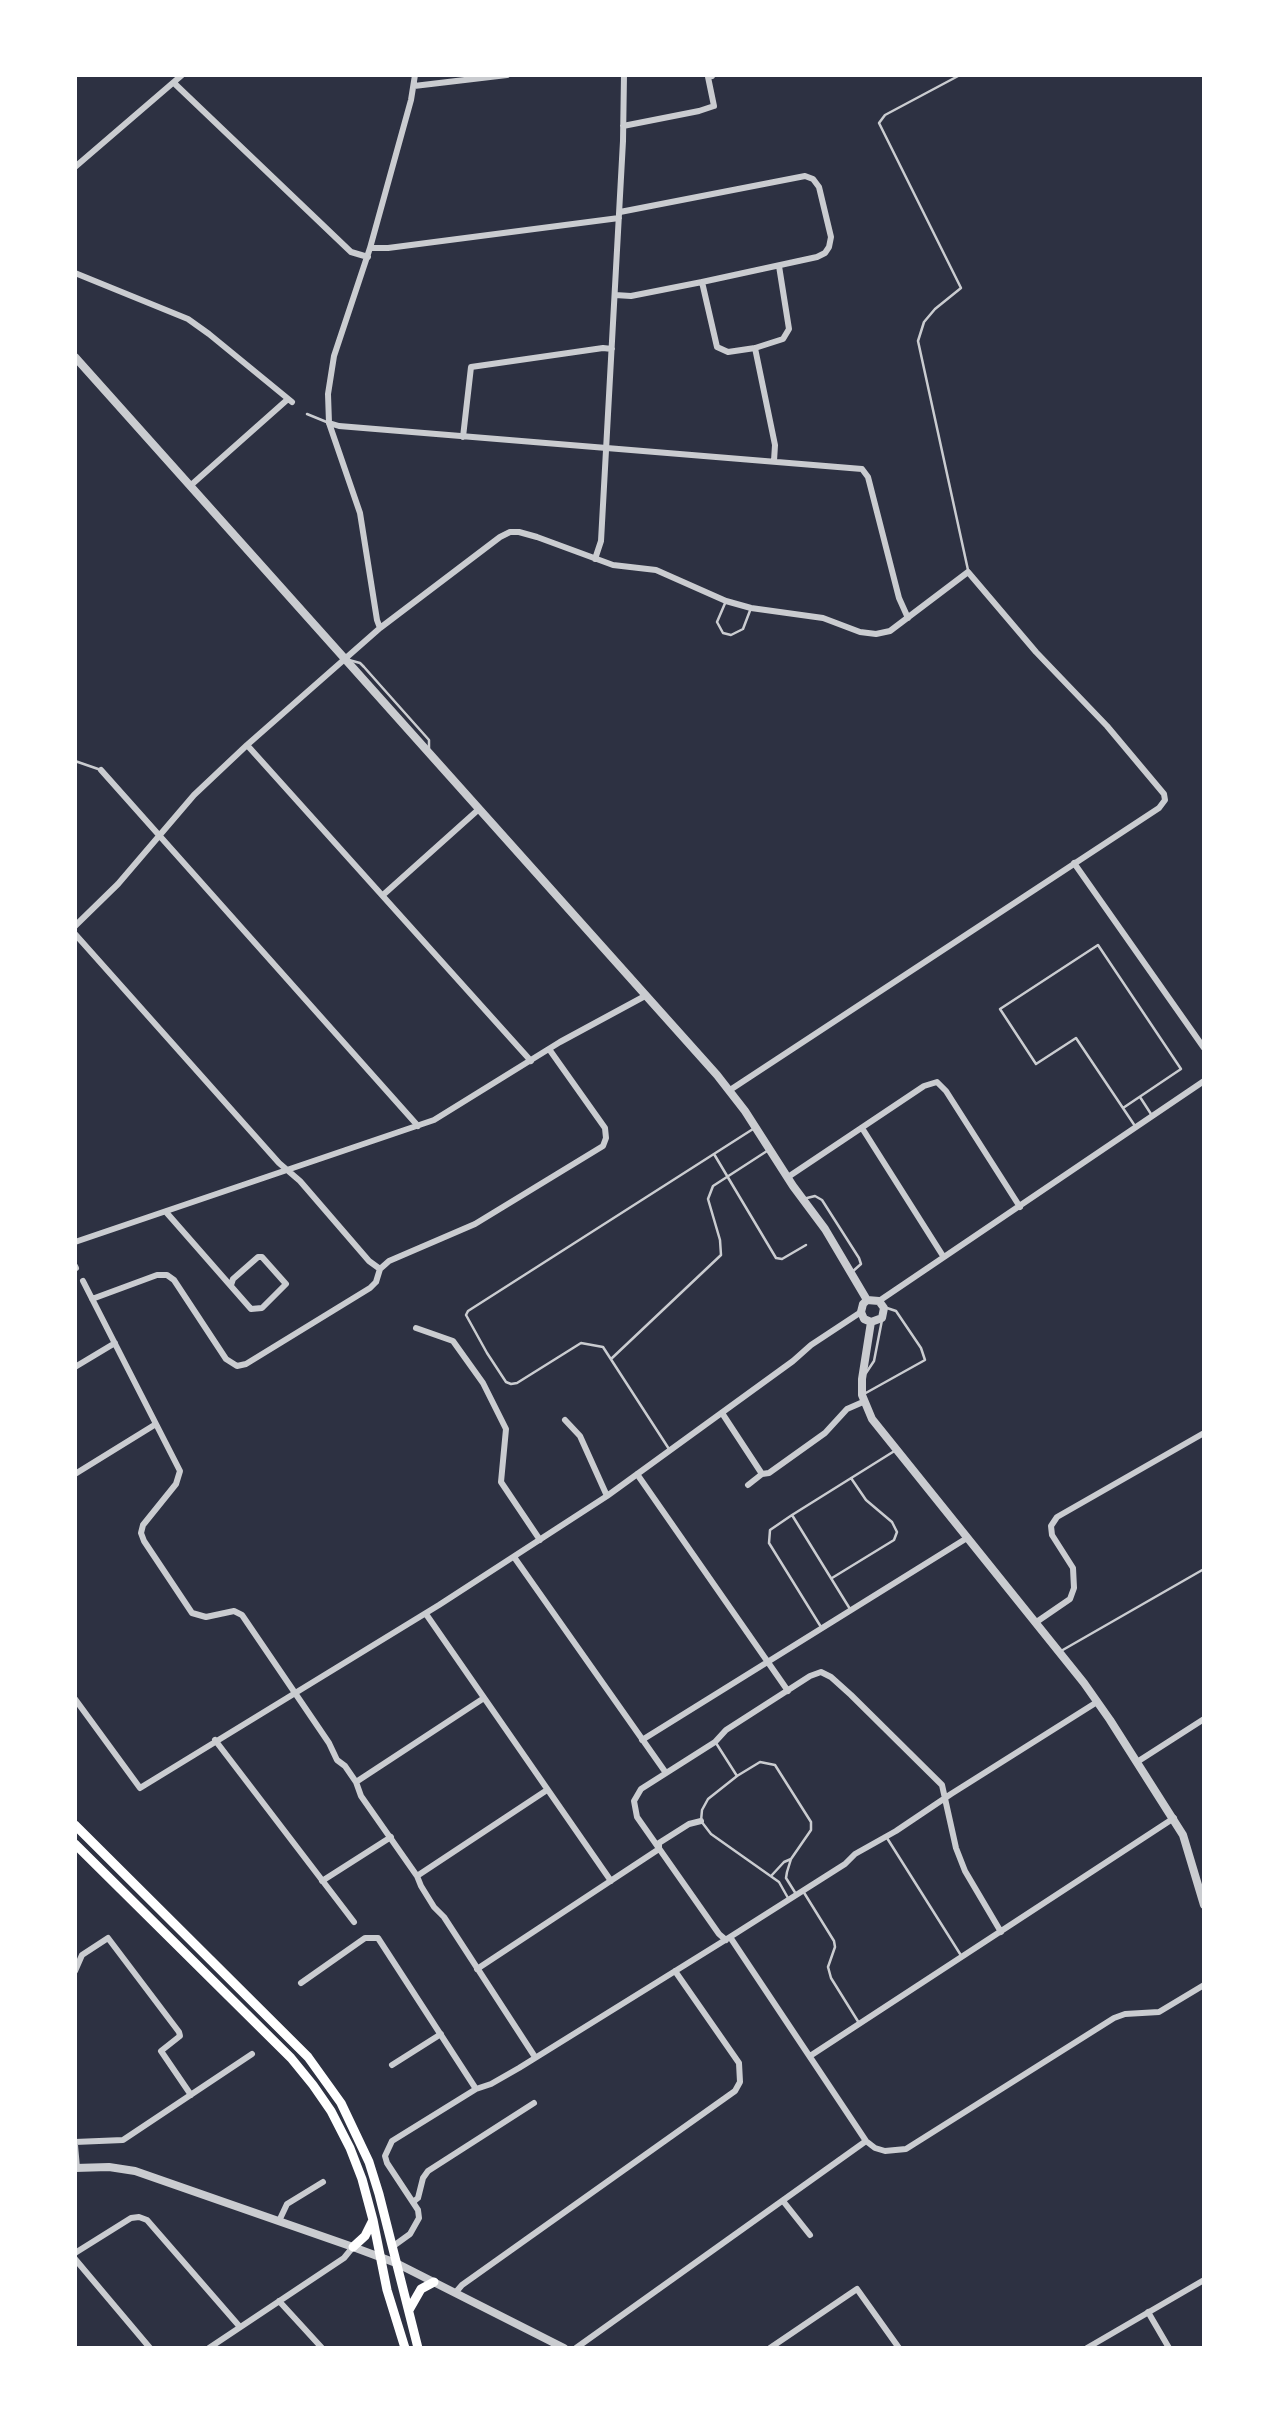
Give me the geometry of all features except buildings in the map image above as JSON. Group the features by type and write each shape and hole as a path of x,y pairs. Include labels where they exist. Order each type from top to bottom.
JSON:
{"main road":[{"path":"75,1825 308,2057 328,2083 341,2103 369,2162 418,2348"},
{"path":"75,1844 283,2050 331,2111 356,2161 373,2220 387,2290 405,2348"},
{"path":"353,2247 365,2236 373,2220"},
{"path":"409,2310 421,2289 434,2282"}],"street":[{"path":"75,167 182,75"},
{"path":"380,628 360,513 327,412 330,371 368,257 415,75"},
{"path":"414,86 507,75"},
{"path":"595,559 601,541 624,126 624,75"},
{"path":"624,126 715,106 708,77 712,76"},
{"path":"174,83 351,252 368,257"},
{"path":"370,248 388,248 619,215 805,176 813,179 819,187 831,237 830,247 825,253 702,282 631,296 615,295"},
{"path":"702,282 717,347 728,352 755,348 783,340 789,329 779,265"},
{"path":"75,273 188,319 290,401 190,486"},
{"path":"755,348 775,445 774,461"},
{"path":"463,436 471,367 590,349 612,349"},
{"path":"75,358 730,1090 852,1272 867,1300 881,1304"},
{"path":"329,423 862,469 868,477 899,598 908,618"},
{"path":"75,926 118,884 203,785 247,745 380,628 510,532 546,540 613,565 656,570 726,601 751,608 823,618 860,632 876,634 890,631 968,572 1029,644 1107,726 1164,794 1165,800 1159,807 730,1090"},
{"path":"247,745 531,1061"},
{"path":"101,770 418,1126"},
{"path":"383,895 479,809"},
{"path":"1074,863 1204,1048"},
{"path":"75,934 287,1170 300,1181 369,1261 380,1269"},
{"path":"75,1242 418,1126 456,1108 549,1049 645,996"},
{"path":"92,1299 157,1275 167,1275 174,1280 226,1359 233,1365 242,1365 370,1288 376,1282 380,1269 389,1261 475,1224 603,1146 605,1128 549,1049"},
{"path":"881,1304 943,1256 1020,1207 1204,1081"},
{"path":"788,1177 930,1082 937,1082 946,1091 1020,1207"},
{"path":"862,1128 943,1256"},
{"path":"166,1212 248,1308 262,1308 286,1284 262,1257 258,1257 233,1279 231,1285"},
{"path":"83,1282 178,1467 176,1484 142,1525 144,1541 192,1614 206,1617 234,1611 242,1615 329,1743 337,1760 345,1766 356,1782 361,1796 536,2057"},
{"path":"867,1300 861,1312 864,1319 871,1322 882,1318 881,1304"},
{"path":"75,1699 140,1788 426,1614 607,1496 811,1345 861,1312"},
{"path":"871,1322 862,1378 863,1398 872,1419 1097,1702 1174,1818 1186,1842 1204,1905"},
{"path":"416,1328 453,1341 483,1383 506,1429 501,1482 540,1540"},
{"path":"75,1367 115,1343"},
{"path":"748,1485 762,1474 769,1474 825,1433 847,1409 863,1398"},
{"path":"722,1413 762,1474"},
{"path":"565,1419 580,1436 607,1496"},
{"path":"75,1474 156,1424"},
{"path":"1035,1623 1070,1599 1074,1588 1073,1568 1052,1535 1051,1526 1057,1517 1204,1433"},
{"path":"637,1474 788,1691"},
{"path":"642,1740 967,1538"},
{"path":"514,1557 666,1773"},
{"path":"426,1614 611,1881"},
{"path":"1001,1933 965,1871 956,1848 939,1781 831,1676 821,1672 726,1731 715,1742 641,1789 634,1801 637,1817 659,1849 728,1939 866,2141 875,2148 885,2151 906,2148 1114,2018 1125,2014 1159,2012 1204,1985"},
{"path":"356,1782 484,1698"},
{"path":"392,2247 402,2241 417,2225 418,2210 385,2156 387,2148 401,2134 476,2089 491,2084 728,1939 1097,1702"},
{"path":"1137,1762 1204,1719"},
{"path":"215,1740 354,1922"},
{"path":"417,1876 547,1790"},
{"path":"810,2056 1174,1818"},
{"path":"659,1849 659,1843 689,1824 701,1821"},
{"path":"323,1881 391,1837"},
{"path":"477,1969 659,1849"},
{"path":"75,1971 82,1955 108,1938 169,2017 180,2036 161,2050 191,2095"},
{"path":"301,1983 365,1938 378,1938 476,2089"},
{"path":"456,2292 735,2091 740,2082 739,2063 675,1971"},
{"path":"392,2065 441,2034"},
{"path":"253,2054 123,2140 75,2144 76,2168 109,2166 135,2171 353,2247 396,2263 564,2348"},
{"path":"413,2202 418,2198 423,2178 428,2172 534,2103"},
{"path":"576,2348 866,2141"},
{"path":"279,2221 287,2204 323,2182"},
{"path":"783,2201 810,2235"},
{"path":"75,2253 131,2218 147,2220 240,2327"},
{"path":"209,2348 344,2258 353,2247"},
{"path":"75,2259 150,2348"},
{"path":"1087,2348 1204,2280"},
{"path":"770,2348 779,2345 857,2289 899,2348"},
{"path":"279,2301 322,2348"},
{"path":"1148,2312 1169,2348"}],"lane":[{"path":"960,75 885,114 879,123 961,288 935,309 924,322 918,341 968,562 968,572"},
{"path":"307,414 329,423"},
{"path":"726,601 717,622 723,633 731,635 743,629 751,608"},
{"path":"75,761 101,770"},
{"path":"1123,1108 1181,1069 1098,945 1000,1009 1036,1064 1076,1038 1123,1108 1136,1127"},
{"path":"1140,1097 1153,1116"},
{"path":"670,1450 603,1347 582,1343 517,1383 511,1384 506,1382 487,1353 466,1315 468,1311 756,1128"},
{"path":"611,1359 721,1255 720,1240 708,1199 713,1186 770,1149"},
{"path":"714,1154 776,1258 782,1259 806,1245"},
{"path":"803,1199 815,1196 822,1200 859,1258 861,1264 852,1272"},
{"path":"863,1398 925,1360 921,1348 896,1311 881,1304"},
{"path":"862,1378 874,1361 882,1318"},
{"path":"821,1627 769,1543 770,1531 897,1450"},
{"path":"832,1578 894,1540 897,1532 892,1522 866,1500 852,1478"},
{"path":"792,1515 851,1609"},
{"path":"1059,1653 1204,1569"},
{"path":"715,1742 737,1776"},
{"path":"779,1882 786,1878 791,1859 810,1830 809,1815 779,1770 771,1763 760,1762 708,1799 702,1810 701,1821 710,1834 779,1882 788,1899"},
{"path":"885,1836 962,1957"},
{"path":"771,1876 784,1862 791,1859"},
{"path":"786,1878 834,1941 835,1947 828,1967 831,1978 859,2023"}]}
